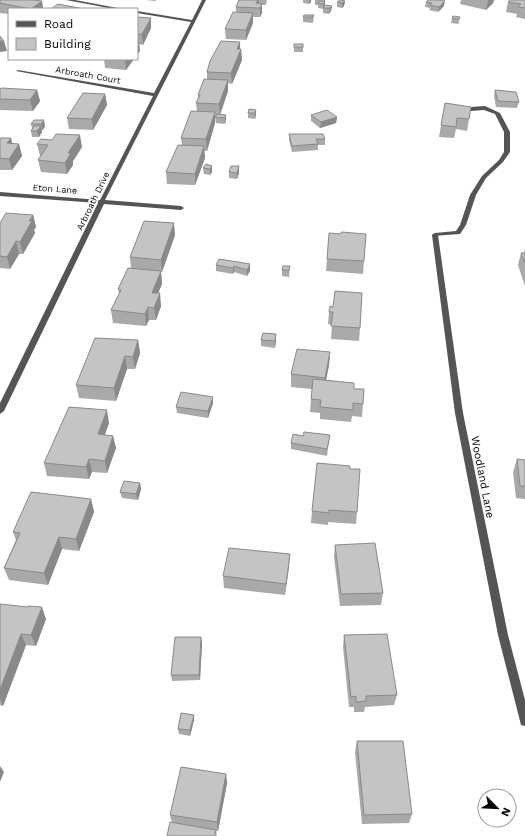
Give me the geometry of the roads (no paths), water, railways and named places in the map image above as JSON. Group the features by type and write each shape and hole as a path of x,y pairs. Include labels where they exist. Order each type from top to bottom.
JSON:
{"street":[{"path":"68,0 115,8"},
{"name":"Arbroath Drive","path":"0,411 102,202 204,0"},
{"path":"138,12 193,21"},
{"name":"Arbroath Court","path":"18,71 156,95"},
{"name":"Woodland Lane","path":"471,108 485,108 497,112 507,132 507,152 501,161 484,177 473,195 463,226 458,233 435,235 459,413 503,636 525,721"},
{"name":"Eton Lane","path":"0,194 181,208"}]}
